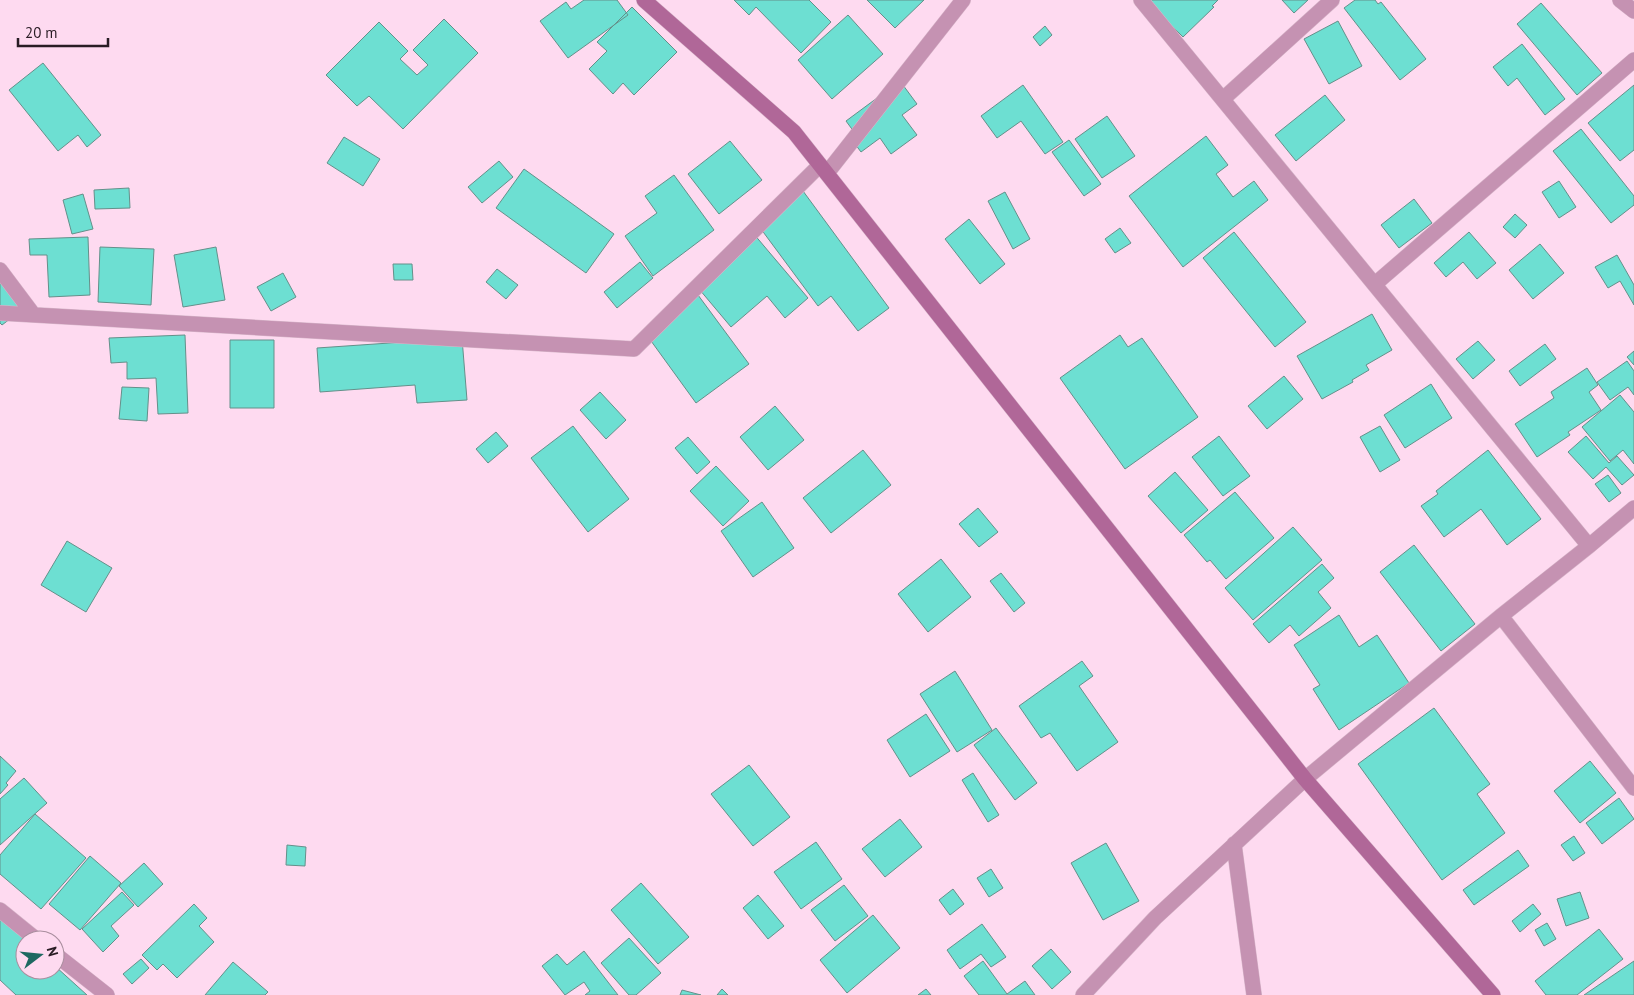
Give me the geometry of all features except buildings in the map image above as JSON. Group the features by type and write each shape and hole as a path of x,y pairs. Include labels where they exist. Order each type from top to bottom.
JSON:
{"street":[{"path":"644,0 794,132 1305,779 1493,995"},
{"path":"0,313 634,349 823,169 963,0"},
{"path":"1141,0 1589,546"},
{"path":"1223,99 1332,0"},
{"path":"1620,0 1634,11"},
{"path":"1375,284 1634,60"},
{"path":"0,270 34,314"},
{"path":"1083,995 1155,918 1305,779 1634,508"},
{"path":"1501,616 1634,788"},
{"path":"1234,844 1254,995"},
{"path":"0,910 25,930"},
{"path":"65,962 107,995"}]}
